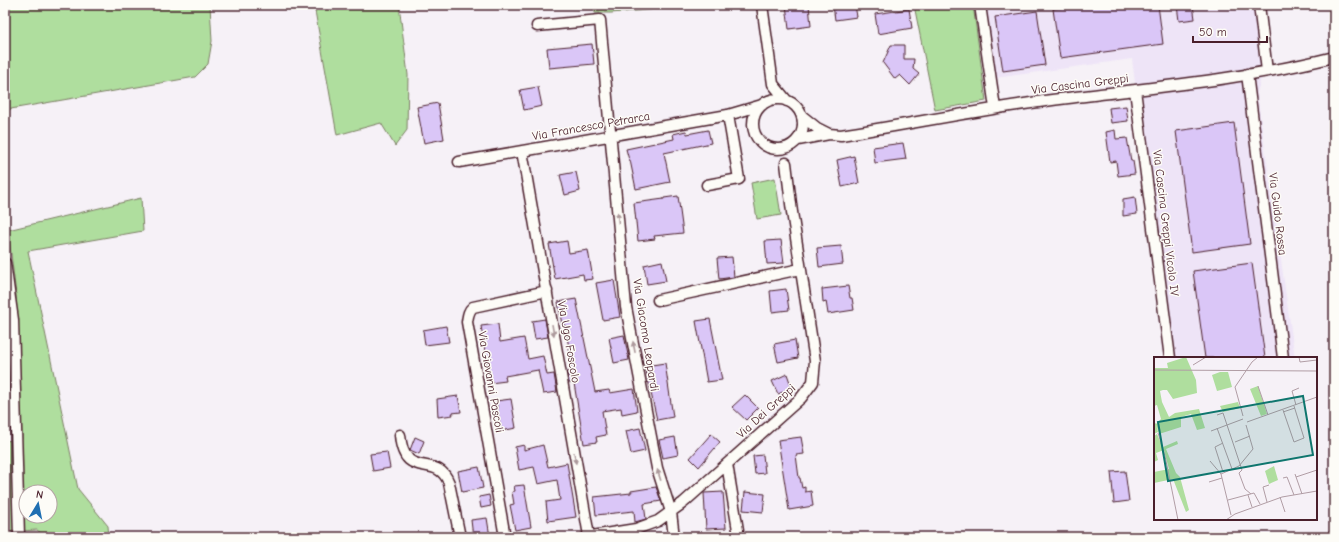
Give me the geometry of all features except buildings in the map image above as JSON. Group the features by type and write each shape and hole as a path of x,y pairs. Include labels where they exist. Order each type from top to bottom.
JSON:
{"street":[{"path":"762,5 773,84 787,101"},
{"path":"980,5 995,108"},
{"path":"1259,5 1267,71"},
{"name":"Via Giacomo Leopardi","path":"537,26 600,20 626,307 657,468 671,512 674,537"},
{"name":"Via Cascina Greppi","path":"795,143 829,134 841,135 995,108 1267,71 1334,57"},
{"name":"Via Guido Rossa","path":"1247,74 1283,357"},
{"path":"764,104 773,84"},
{"name":"Via Cascina Greppi Vicolo IV","path":"1135,90 1170,357"},
{"path":"753,129 753,120 756,112 770,100 778,99 793,104 802,116 817,128 829,134"},
{"name":"Via Francesco Petrarca","path":"459,162 728,115 764,104"},
{"path":"707,185 739,180 728,115 741,118 747,122 759,140 764,145 771,148 776,150 785,149 795,143"},
{"path":"786,163 788,154 802,132 802,116"},
{"path":"771,148 786,163"},
{"name":"Via Ugo Foscolo","path":"522,151 589,536"},
{"name":"Via Dei Greppi","path":"586,537 647,526 671,512 801,398 813,382 815,361 800,269 786,163"},
{"path":"5,264 13,320 19,537"},
{"path":"658,300 800,269"},
{"name":"Via Giovanni Pascoli","path":"505,537 467,322 469,310 473,307 547,291"},
{"path":"400,435 401,446 407,459 412,463 438,468 446,475 460,537"},
{"path":"727,464 738,530"}],"shaded area":[{"path":"984,5 1255,5 1265,64 1257,93 1295,357 1169,357 1132,59 995,78"}],"green space":[{"path":"5,5 210,5 212,41 208,64 195,77 5,110"},
{"path":"314,5 399,5 408,75 407,130 395,146 381,123 337,135"},
{"path":"594,5 706,5 595,13"},
{"path":"914,5 973,5 986,101 935,110"},
{"path":"775,178 781,215 757,219 751,183"},
{"path":"141,198 143,231 28,251 78,489 108,526 109,537 46,537 37,530 5,532 5,441 22,439 16,294 8,230"}]}
